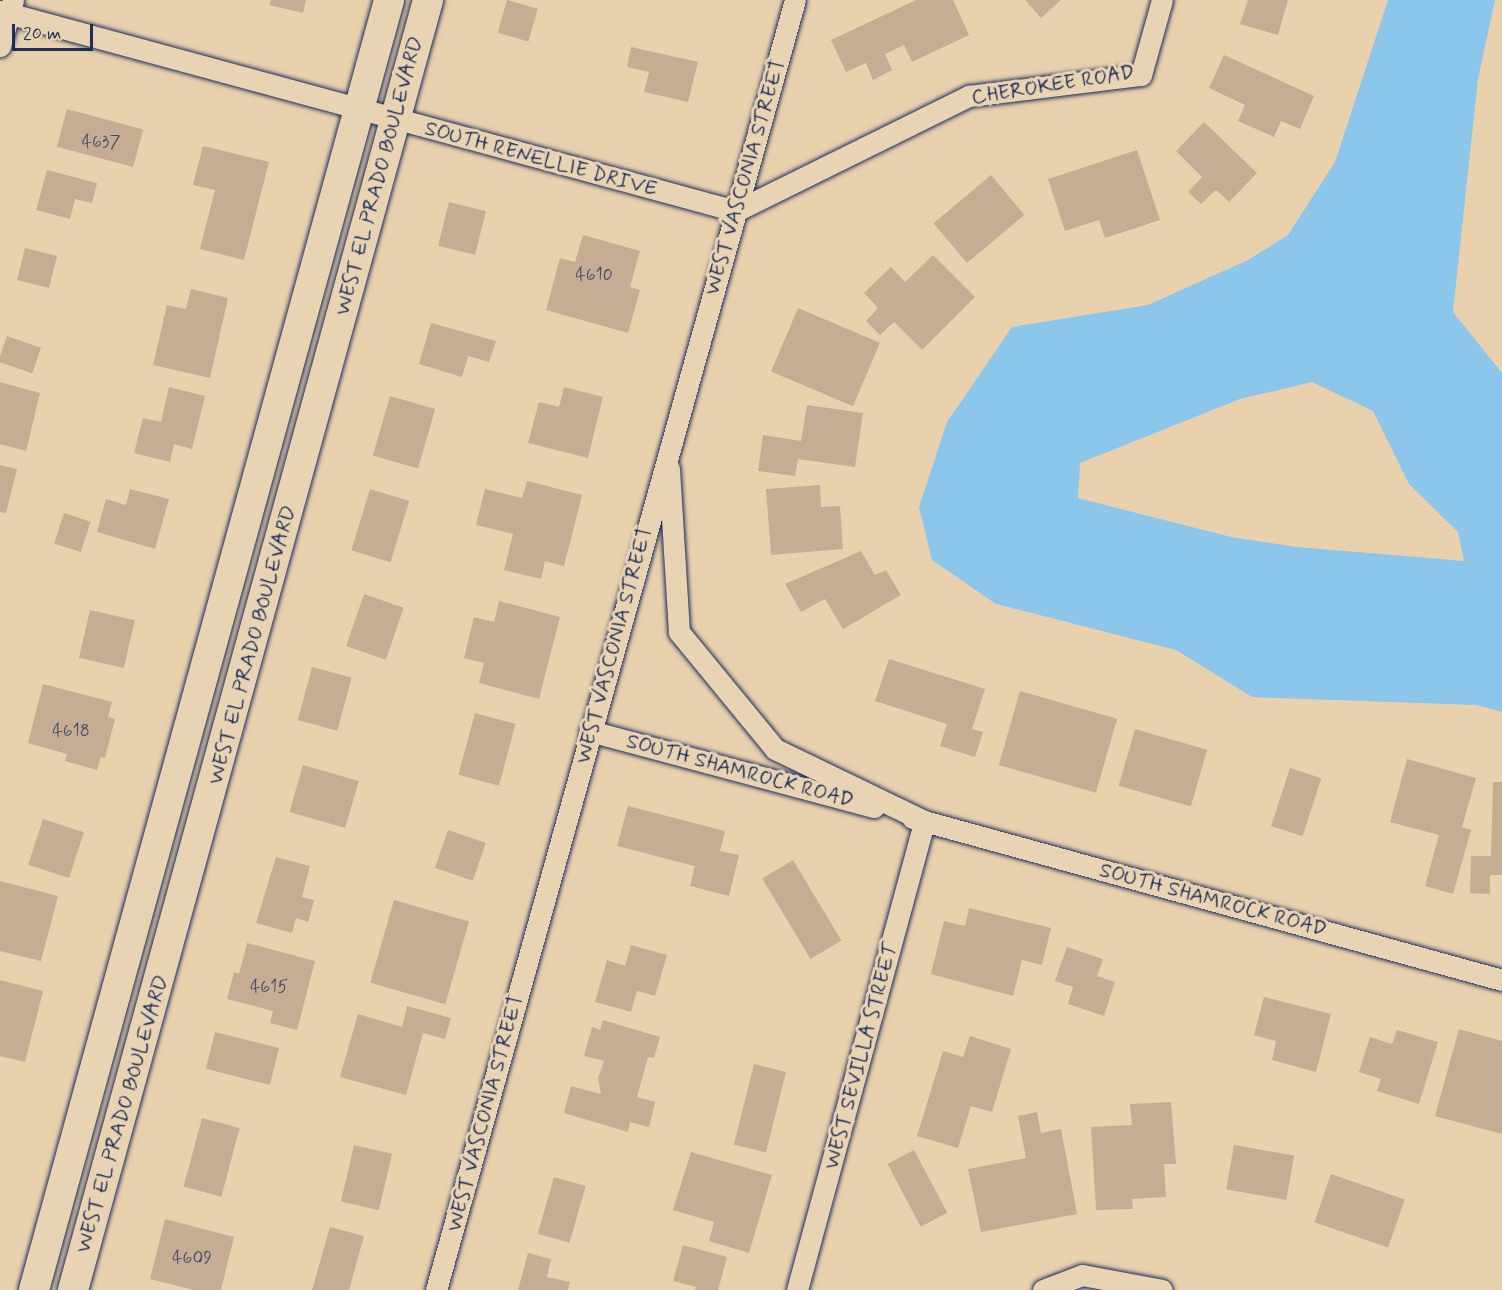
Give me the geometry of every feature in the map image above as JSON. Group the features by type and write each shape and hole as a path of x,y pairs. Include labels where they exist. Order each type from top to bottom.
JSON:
{"street":[{"name":"WEST EL PRADO BOULEVARD","path":"34,1290 84,1116 213,630 389,0"},
{"name":"WEST EL PRADO BOULEVARD","path":"73,1290 428,0"},
{"name":"WEST VASCONIA STREET","path":"436,1290 795,0"},
{"name":"CHEROKEE ROAD","path":"736,211 969,96 1141,75 1162,0"},
{"name":"SOUTH RENELLIE DRIVE","path":"7,8 357,110 736,211"},
{"path":"0,46 7,8"},
{"name":"SOUTH SHAMROCK ROAD","path":"668,450 679,632 775,750 924,821"},
{"path":"213,630 254,638"},
{"name":"SOUTH SHAMROCK ROAD","path":"590,731 1502,980"},
{"name":"WEST SEVILLA STREET","path":"797,1290 924,821"},
{"path":"84,1116 120,1125"},
{"path":"1043,1290 1082,1275 1161,1290"}],"water":[{"path":"1388,0 1495,0 1478,79 1453,312 1502,373 1502,712 1476,705 1252,697 1176,650 996,604 932,560 919,507 947,422 1012,327 1148,305 1248,260 1288,235 1335,162","holes":["1312,382 1373,411 1409,484 1458,532 1464,561 1297,547 1231,537 1078,498 1080,463 1240,399"]}],"building":[{"path":"271,0 306,0 303,13 269,5"},
{"path":"507,0 538,9 528,42 498,33"},
{"path":"916,0 953,0 969,35 912,62 904,45 885,54 892,70 873,80 866,63 846,72 831,40"},
{"path":"1025,0 1061,0 1041,18"},
{"path":"1248,0 1288,0 1278,35 1240,24"},
{"path":"631,47 698,62 688,102 644,92 649,72 627,67"},
{"path":"1224,55 1314,96 1300,129 1281,121 1274,137 1238,121 1245,105 1209,88"},
{"path":"67,109 143,129 133,167 57,147"},
{"path":"1204,122 1257,173 1229,202 1216,190 1201,204 1188,192 1202,177 1176,151"},
{"path":"203,146 269,162 244,260 200,249 215,190 193,185"},
{"path":"1137,150 1160,220 1105,238 1099,220 1065,231 1048,179"},
{"path":"47,170 97,183 92,203 75,199 70,219 36,210"},
{"path":"991,175 1024,215 967,263 934,223"},
{"path":"449,202 486,211 475,255 438,246"},
{"path":"583,235 640,251 630,287 640,290 628,333 546,310 560,258 575,262"},
{"path":"25,248 57,256 49,288 17,280"},
{"path":"933,255 975,297 922,350 894,322 880,335 866,321 878,308 864,293 891,267 905,282"},
{"path":"191,289 228,298 210,378 153,365 167,305 186,309"},
{"path":"798,308 880,343 853,406 771,372"},
{"path":"431,323 496,341 489,362 468,356 462,377 419,364"},
{"path":"7,336 41,348 32,373 0,362"},
{"path":"0,382 40,393 26,451 0,444"},
{"path":"169,387 205,396 192,449 174,444 170,462 134,453 143,418 161,422"},
{"path":"564,387 603,397 588,458 528,443 539,402 559,407"},
{"path":"390,396 435,409 418,469 373,456"},
{"path":"807,405 863,413 855,467 798,459 795,476 758,471 763,435 801,441"},
{"path":"0,465 17,469 6,513 0,512"},
{"path":"527,481 582,495 564,566 545,561 541,579 504,570 513,534 476,525 485,489 522,498"},
{"path":"820,485 821,507 840,506 843,549 771,555 766,489"},
{"path":"130,489 169,499 155,549 97,532 106,499 126,505"},
{"path":"370,489 409,501 390,562 351,550"},
{"path":"64,513 91,522 81,552 54,543"},
{"path":"861,551 875,575 886,570 901,595 843,629 825,599 801,612 785,584"},
{"path":"364,594 404,608 386,660 346,646"},
{"path":"499,601 560,617 539,699 479,683 484,663 464,658 474,617 494,622"},
{"path":"90,610 135,620 124,668 79,658"},
{"path":"889,659 985,689 972,729 983,732 975,757 940,746 947,724 875,701"},
{"path":"312,667 352,678 337,731 298,720"},
{"path":"43,684 112,702 108,717 115,719 105,758 101,757 97,770 65,761 67,754 28,743"},
{"path":"1020,691 1117,719 1096,793 999,765"},
{"path":"475,713 516,724 499,786 458,775"},
{"path":"1135,729 1207,750 1191,806 1119,786"},
{"path":"1407,759 1476,778 1462,827 1471,830 1453,894 1425,886 1439,835 1390,822"},
{"path":"303,765 359,781 345,828 289,812"},
{"path":"1290,768 1321,778 1303,836 1271,826"},
{"path":"1493,782 1502,782 1502,875 1490,875 1490,894 1470,893 1471,856 1491,856"},
{"path":"628,806 725,831 720,851 739,855 729,896 690,886 695,866 617,846"},
{"path":"43,819 84,832 69,878 28,865"},
{"path":"448,830 486,843 473,881 435,868"},
{"path":"276,857 310,866 302,897 314,900 308,922 296,918 292,933 256,923"},
{"path":"793,860 841,941 811,959 762,879"},
{"path":"0,881 58,896 41,961 0,951"},
{"path":"394,900 469,921 445,1004 370,983"},
{"path":"969,908 1051,928 1042,965 1022,960 1013,996 931,974 944,921 965,926"},
{"path":"247,943 315,961 297,1030 270,1023 273,1011 227,999 234,972 239,974"},
{"path":"631,945 667,955 655,996 637,991 631,1012 595,1002 607,960 625,966"},
{"path":"1067,947 1103,959 1097,976 1115,982 1104,1016 1068,1004 1073,987 1055,981"},
{"path":"0,980 43,991 25,1062 0,1056"},
{"path":"1264,997 1331,1014 1316,1072 1272,1060 1276,1041 1254,1035"},
{"path":"407,1006 451,1018 445,1039 423,1033 406,1095 340,1077 358,1014 402,1027"},
{"path":"603,1020 660,1037 654,1058 648,1057 637,1097 655,1102 649,1127 630,1122 628,1132 564,1113 571,1086 601,1094 598,1078 604,1061 584,1056 592,1027 600,1030"},
{"path":"1459,1029 1502,1041 1502,1134 1435,1116"},
{"path":"1397,1030 1438,1042 1419,1104 1377,1091 1381,1079 1359,1072 1370,1037 1392,1044"},
{"path":"215,1032 279,1048 270,1085 206,1069"},
{"path":"970,1036 1011,1049 992,1112 971,1106 958,1148 917,1136 943,1051 963,1057"},
{"path":"754,1064 786,1072 766,1153 734,1145"},
{"path":"1171,1102 1176,1164 1164,1164 1166,1197 1132,1199 1133,1209 1096,1210 1091,1127 1132,1125 1130,1104"},
{"path":"1037,1112 1041,1133 1061,1129 1077,1214 981,1232 968,1169 1026,1158 1018,1116"},
{"path":"202,1118 240,1128 221,1197 184,1187"},
{"path":"354,1145 392,1154 379,1210 341,1202"},
{"path":"1234,1145 1294,1156 1286,1200 1226,1189"},
{"path":"914,1150 947,1213 921,1227 888,1164"},
{"path":"691,1152 772,1175 749,1253 709,1241 714,1222 673,1210"},
{"path":"1331,1174 1405,1199 1388,1248 1314,1222"},
{"path":"554,1177 586,1186 569,1243 538,1234"},
{"path":"165,1219 234,1237 221,1290 194,1290 150,1279"},
{"path":"330,1227 364,1236 349,1290 312,1290"},
{"path":"683,1245 727,1257 718,1290 695,1290 696,1287 673,1281"},
{"path":"528,1253 551,1259 547,1277 570,1282 568,1290 518,1290"}]}
